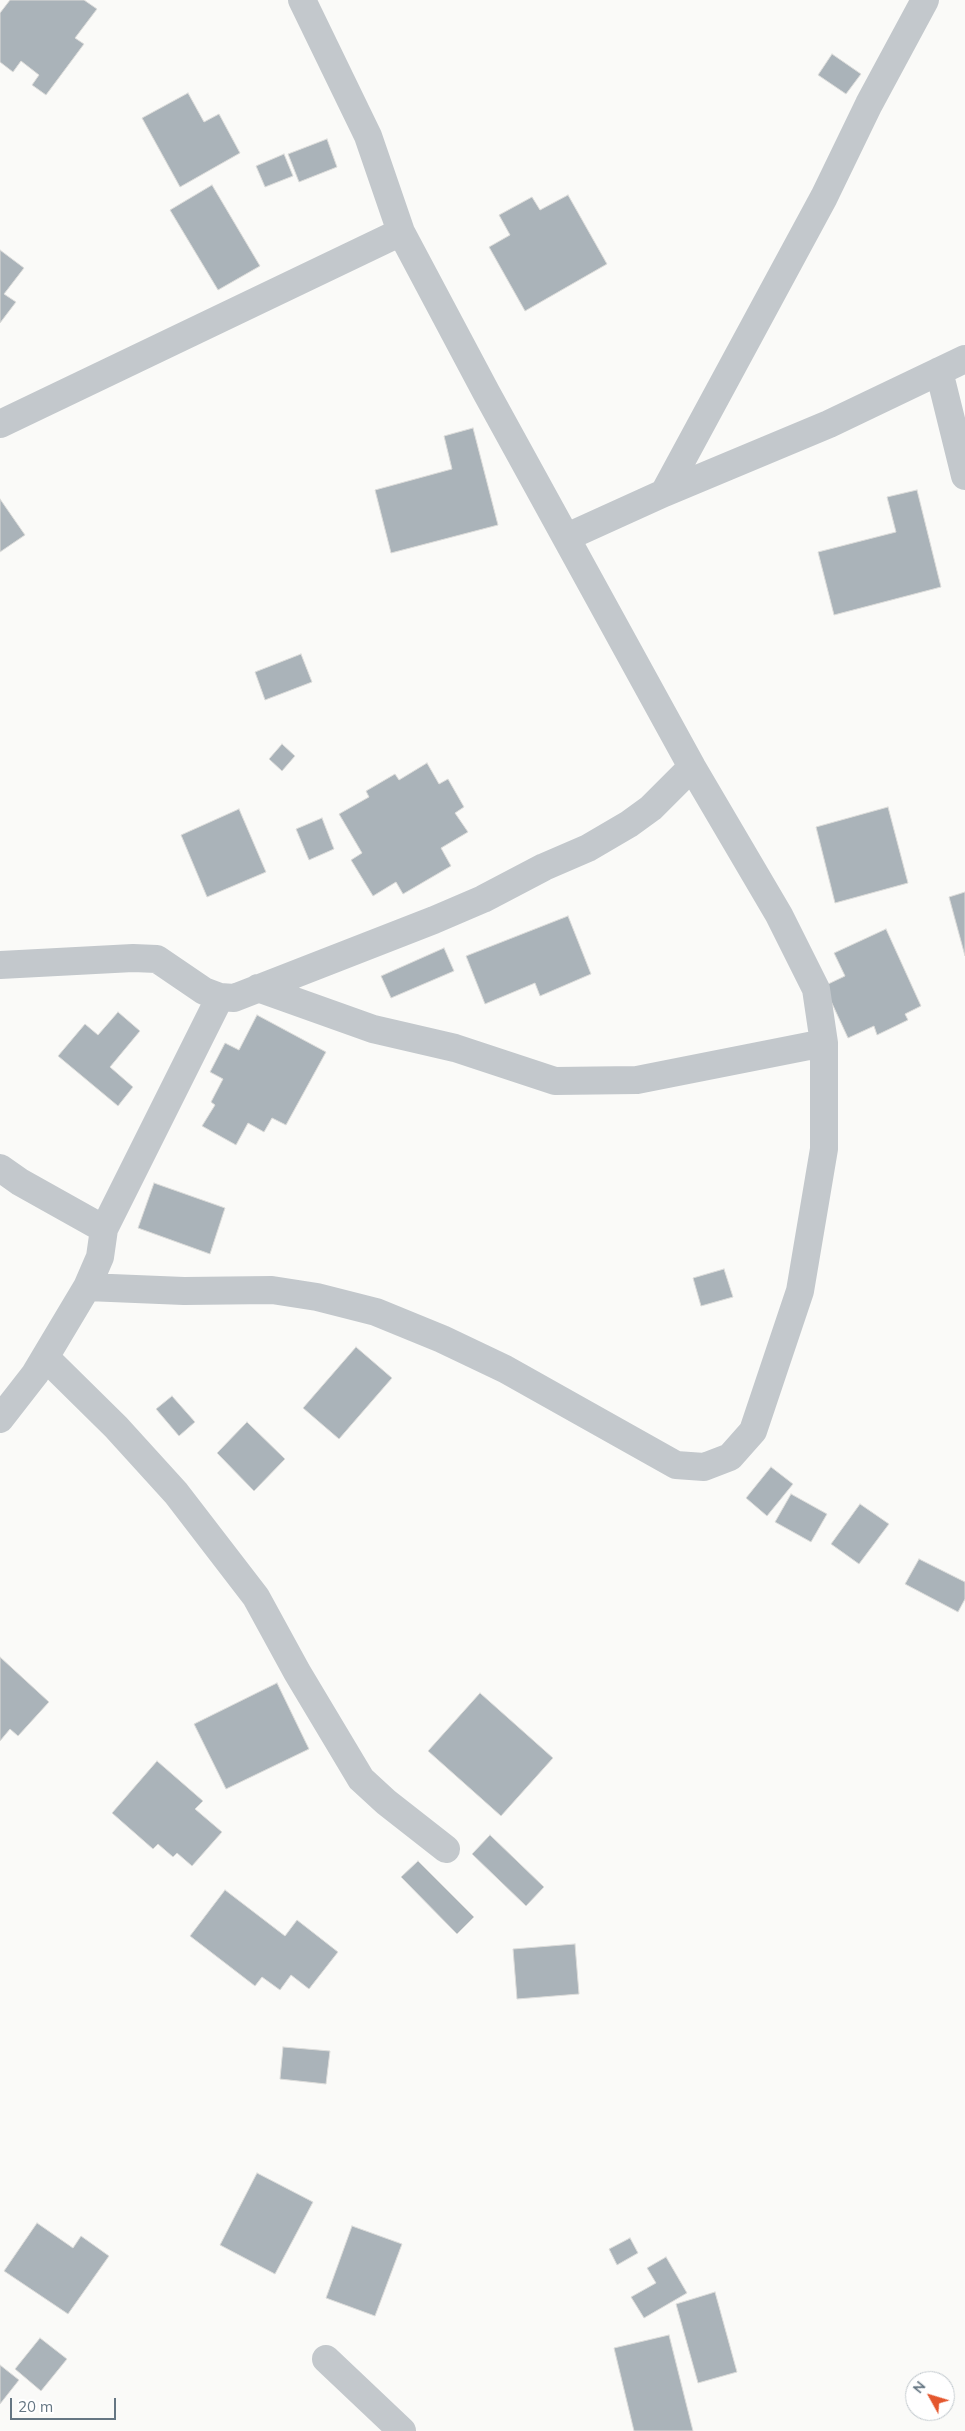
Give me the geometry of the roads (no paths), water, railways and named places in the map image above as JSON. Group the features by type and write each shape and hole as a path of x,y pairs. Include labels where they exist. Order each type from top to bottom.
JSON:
{"street":[{"path":"87,1287 184,1291 272,1290 317,1296 376,1312 442,1339 505,1369 676,1465 704,1467 730,1457 753,1431 800,1291 824,1149 824,1043 816,989 779,915 692,767 486,392 401,232 368,136 302,0"},
{"path":"664,493 824,197 869,104 925,0"},
{"path":"0,424 401,232"},
{"path":"567,537 664,493 829,424 965,359"},
{"path":"939,370 965,476"},
{"path":"0,965 133,958 157,960 204,992 220,997 234,998 458,910 544,867 588,848 629,824 651,808 692,767"},
{"path":"258,988 373,1029 455,1048 555,1081 637,1080 824,1043"},
{"path":"0,1419 45,1357 87,1287 100,1257 104,1229 220,997"},
{"path":"0,1168 20,1182 104,1229"},
{"path":"45,1357 116,1428 176,1493 256,1597 297,1672 361,1779 386,1802 446,1849"},
{"path":"326,2358 402,2431"}]}
